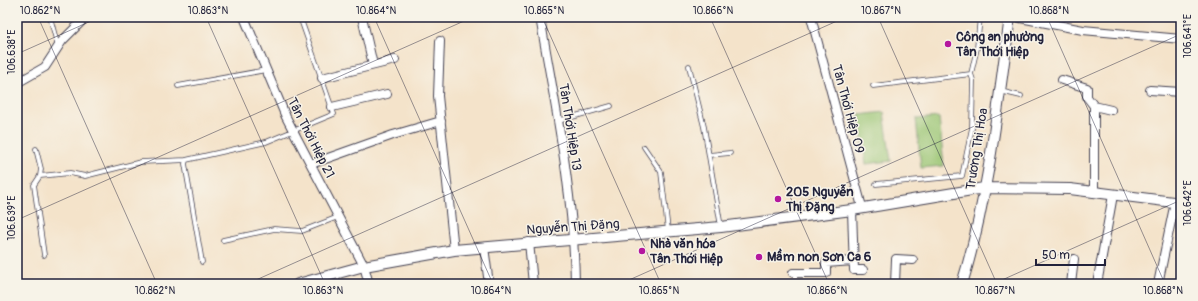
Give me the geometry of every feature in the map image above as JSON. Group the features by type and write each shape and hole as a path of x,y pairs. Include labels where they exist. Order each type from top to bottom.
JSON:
{"street":[{"path":"17,82 45,67 62,40 86,17"},
{"name":"Tân Thới Hiệp 21","path":"244,17 294,131 364,266 369,284"},
{"path":"362,17 373,65"},
{"name":"Tân Thới Hiệp 13","path":"540,17 558,121 574,240 575,284"},
{"name":"Tân Thới Hiệp 09","path":"811,17 862,208"},
{"name":"Trương Thị Hoa","path":"962,284 977,225 984,188 1000,91 1010,17"},
{"path":"1015,17 1083,30 1181,38"},
{"path":"440,41 438,96 454,250"},
{"path":"322,78 395,60"},
{"path":"1062,80 1087,88 1086,97 1094,106 1111,110"},
{"path":"1150,90 1181,92"},
{"path":"332,107 387,94"},
{"path":"1094,106 1094,193"},
{"path":"311,164 393,135 441,121"},
{"name":"Nguyễn Thị Đặng","path":"298,284 364,266 454,250 529,242 668,233 721,227 852,210 984,188 1070,189 1178,202"},
{"path":"1097,284 1113,195"},
{"path":"1158,284 1178,202"},
{"path":"852,210 854,270 863,270"},
{"path":"529,242 533,284"},
{"path":"484,247 489,284"},
{"path":"1071,284 1074,259"},
{"path":"895,284 896,260 913,260"},
{"path":"792,273 826,273 826,264 853,261"},
{"path":"850,284 860,284"}],"lane":[{"path":"50,17 58,47"},
{"path":"40,176 70,173 85,176 141,162 186,160 266,142 334,114 300,17"},
{"path":"876,184 962,176 972,128 974,80 971,74 977,48 981,17"},
{"path":"688,66 704,127 721,227"},
{"path":"178,86 267,70"},
{"path":"873,86 971,74"},
{"path":"1000,91 1021,96"},
{"path":"558,121 611,106"},
{"path":"644,147 661,172 668,233"},
{"path":"36,149 41,169 40,176 34,186 44,255"},
{"path":"709,155 730,153"},
{"path":"186,160 185,164 202,262"},
{"path":"223,240 274,229 302,231 339,217"}],"green space":[{"path":"884,112 891,161 866,164 859,115"},
{"path":"939,117 944,166 921,168 916,119"}],"place":[{"name":"Công an phường Tân Thới Hiệp","path":"948,44"},
{"name":"205 Nguyễn Thị Đặng","path":"778,199"},
{"name":"Nhà văn hóa Tân Thới Hiệp","path":"642,251"},
{"name":"Mầm non Sơn Ca 6","path":"759,257"}]}
